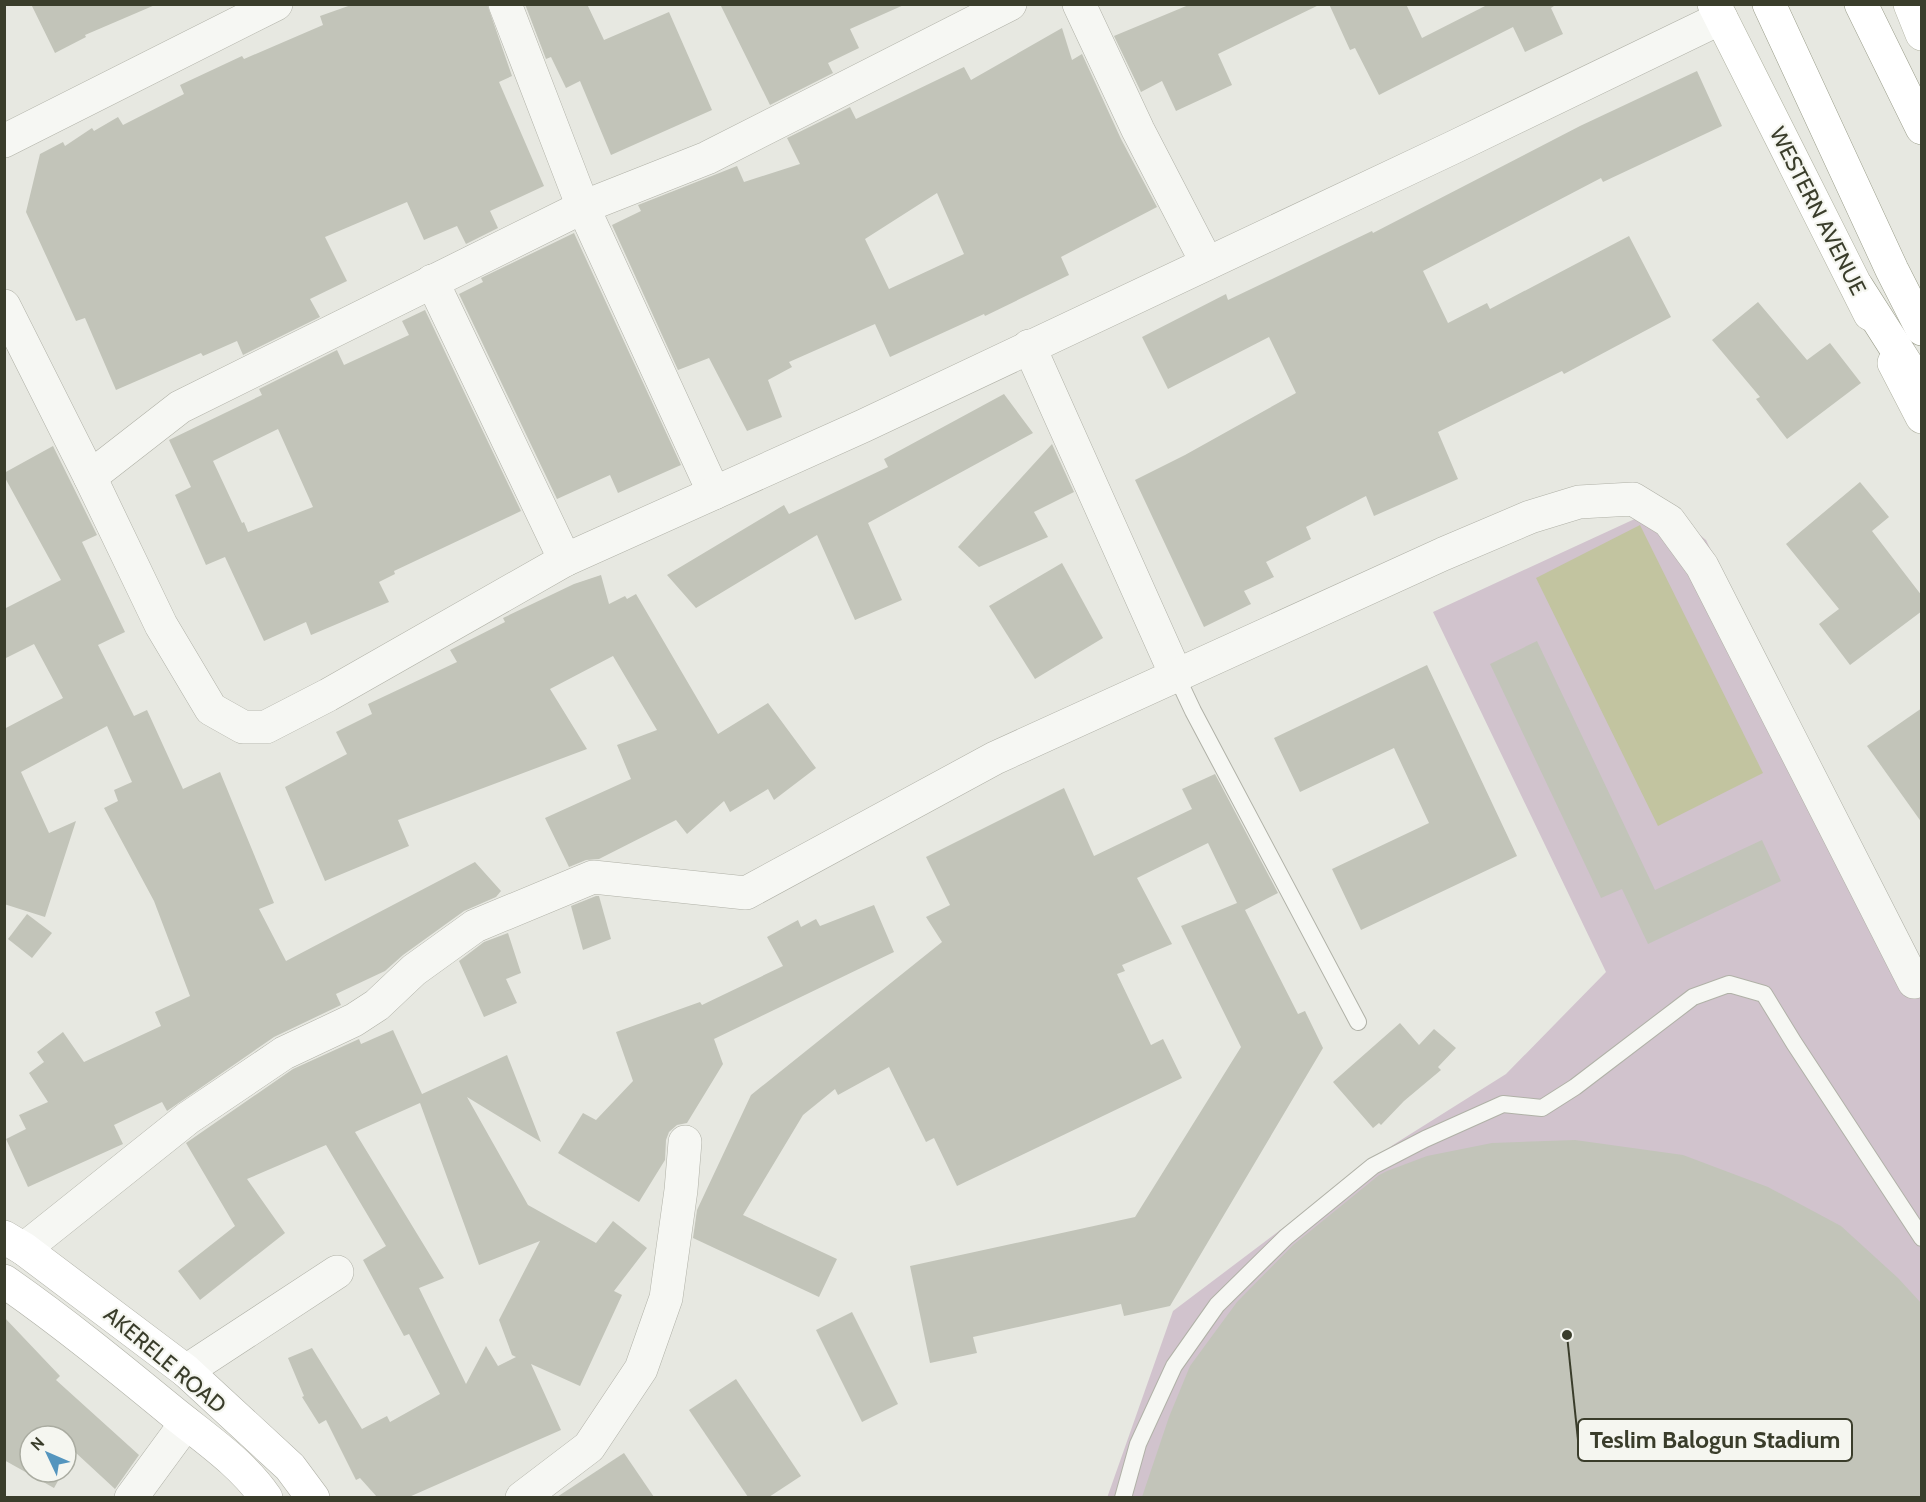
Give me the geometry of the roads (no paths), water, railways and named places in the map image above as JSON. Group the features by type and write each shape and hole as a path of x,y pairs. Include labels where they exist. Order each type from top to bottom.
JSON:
{"main road":[{"name":"WESTERN AVENUE","path":"1769,4 1892,270 1922,329"},
{"path":"1910,4 1922,34"},
{"path":"1862,7 1922,128"},
{"name":"WESTERN AVENUE","path":"1718,11 1922,417"},
{"path":"1892,270 1922,346"},
{"path":"1857,287 1922,389"},
{"name":"AKERELE ROAD","path":"14,1243 186,1371 290,1467 313,1497"},
{"path":"4,1281 63,1323 186,1423 254,1481 266,1497"}],"street":[{"path":"4,141 276,4"},
{"path":"505,4 583,207 714,493"},
{"path":"90,477 180,407 583,207 707,158 1010,4"},
{"path":"1079,4 1138,130 1207,263"},
{"path":"8,322 90,477 161,625 211,710 243,727 266,727 565,560 863,426 1207,263 1718,11"},
{"path":"432,281 565,560"},
{"path":"1029,346 1177,677"},
{"path":"14,1243 188,1118 284,1053 354,1020 369,1010 414,970 476,926 593,878 746,892 995,758 1432,559 1530,517 1579,502 1633,499 1669,521 1702,566 1914,982"},
{"path":"522,1497 589,1447 641,1369 666,1299 685,1142"},
{"path":"186,1371 337,1272"},
{"path":"131,1497 186,1423"}],"lane":[{"path":"1177,677 1358,1022"},
{"path":"1123,1497 1138,1444 1174,1366 1217,1305 1286,1237 1373,1166 1425,1139 1503,1104 1542,1108 1575,1088 1693,997 1729,984 1764,994 1922,1238"}],"place":[{"name":"Teslim Balogun Stadium","path":"1567,1335"}]}
